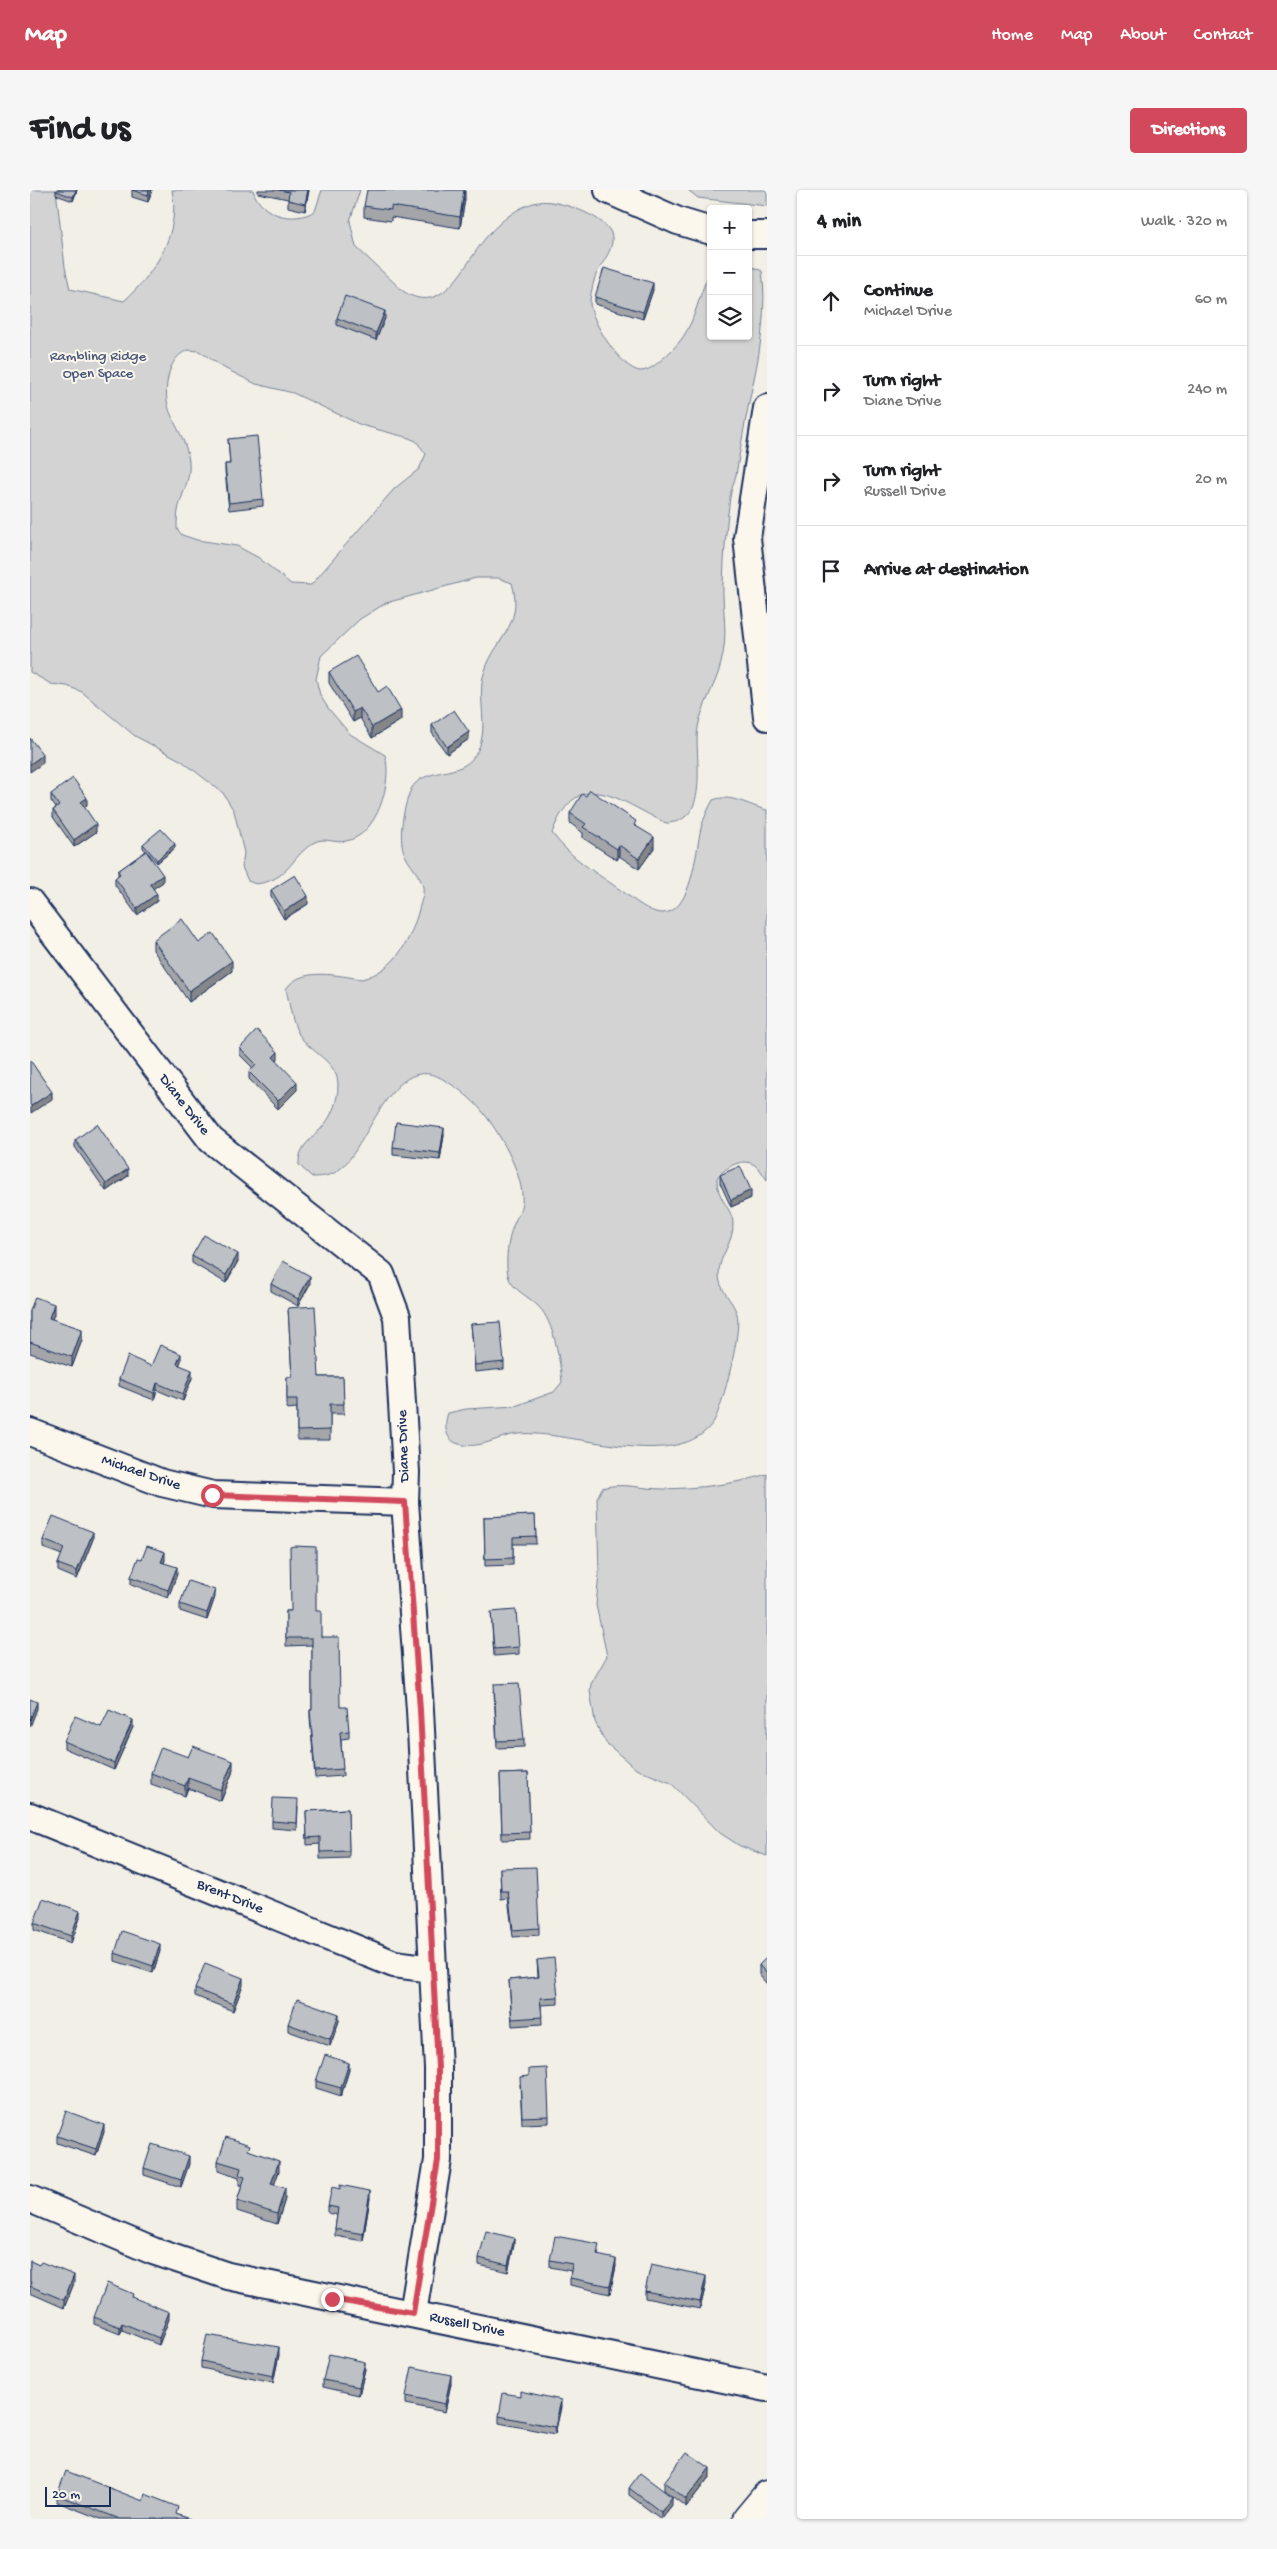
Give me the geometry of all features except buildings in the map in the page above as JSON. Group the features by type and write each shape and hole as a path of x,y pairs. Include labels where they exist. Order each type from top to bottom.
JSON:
{"street":[{"path":"608,190 678,221 707,230"},
{"path":"752,235 767,235"},
{"path":"767,408 747,538 767,717"},
{"name":"Diane Drive","path":"30,902 211,1140 381,1274 397,1317 406,1472 405,1502 420,1710 438,2068 438,2160 413,2313"},
{"name":"Michael Drive","path":"30,1432 162,1483 212,1495 405,1502"},
{"name":"Brent Drive","path":"30,1816 394,1964 433,1970"},
{"name":"Russell Drive","path":"30,2199 153,2251 228,2276 767,2388"}],"green space":[{"name":"Rambling Ridge Open Space","path":"30,190 56,190 65,267 70,289 124,301 146,278 163,251 173,222 172,190 253,190 257,199 270,211 288,217 297,217 315,211 322,190 360,190 350,221 356,247 403,291 417,298 430,298 441,293 451,285 489,234 501,222 523,207 546,201 567,206 599,220 611,233 611,246 596,275 590,303 596,321 608,343 624,362 640,371 655,365 678,344 692,321 707,279 707,340 752,340 752,267 762,271 764,310 761,339 736,475 730,494 727,519 723,584 725,642 719,671 698,727 698,785 695,800 690,812 681,820 666,823 617,798 588,793 575,799 563,811 552,833 567,850 594,872 641,905 652,911 662,913 672,910 680,903 686,892 691,879 701,828 713,800 720,798 733,799 767,810 767,1180 758,1168 747,1162 741,1162 730,1167 717,1178 719,1192 733,1223 731,1237 721,1260 719,1279 723,1290 735,1309 738,1323 731,1368 718,1413 714,1421 698,1437 676,1445 650,1448 622,1446 540,1434 511,1435 474,1445 459,1444 450,1439 446,1431 448,1413 466,1409 515,1406 554,1392 562,1382 558,1353 549,1322 535,1303 516,1289 508,1275 508,1244 522,1202 522,1191 515,1166 495,1128 481,1110 456,1087 427,1074 411,1077 397,1087 384,1103 351,1157 340,1169 327,1176 312,1177 299,1165 299,1158 304,1147 324,1125 332,1111 336,1101 338,1085 337,1078 330,1065 299,1035 292,1016 286,989 301,977 311,975 321,974 362,979 374,975 392,961 406,942 416,921 423,890 420,879 403,850 401,835 409,794 420,779 465,765 478,750 483,730 483,677 487,664 511,622 515,598 512,583 498,578 476,578 386,603 360,619 321,656 316,679 320,695 328,708 350,734 385,755 387,779 384,793 374,819 357,837 342,842 321,840 313,843 288,868 267,882 256,884 248,881 242,867 244,853 234,811 223,793 182,761 135,736 82,692 67,686 51,684 30,672","holes":["188,350 199,351 224,368 256,384 293,393 361,425 409,438 416,441 426,454 419,469 394,489 311,585 291,584 259,558 237,546 197,540 182,535 177,529 178,509 188,479 189,461 167,402 168,377 172,364 177,357"]},
{"path":"688,190 767,190 767,206 698,198"},
{"path":"767,1474 767,1856 740,1846 720,1833 671,1783 636,1769 606,1743 595,1722 590,1691 591,1684 607,1656 596,1605 599,1574 597,1498 602,1488 610,1486 655,1489 703,1487 742,1481"}],"route":[{"path":"212,1495 405,1502 420,1710 438,2068 438,2160 413,2313 332,2299"}]}
